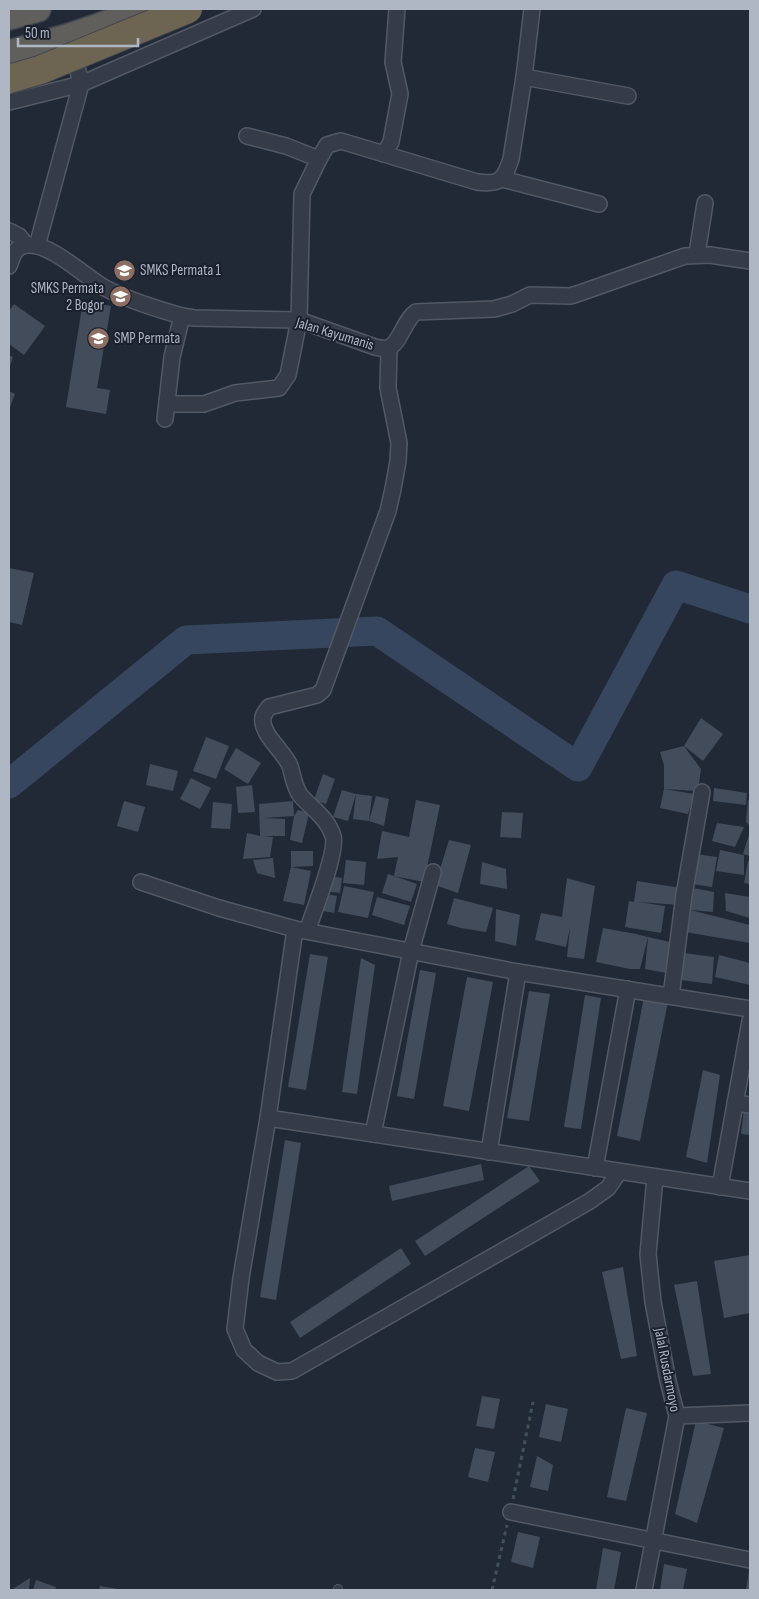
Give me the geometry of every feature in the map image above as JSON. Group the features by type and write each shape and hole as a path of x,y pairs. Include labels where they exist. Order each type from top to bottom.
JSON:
{"highway":[{"path":"9,17 38,9"},
{"path":"9,53 70,36 148,9"},
{"path":"9,79 40,70 188,9"}],"street":[{"path":"9,102 81,84 253,9"},
{"path":"384,154 391,142 400,94 393,62 397,9"},
{"path":"167,402 176,404 204,404 235,393 279,388 288,375 299,320 302,194 318,159 327,145 341,141 478,182 495,183 502,179 511,159 524,78 532,9"},
{"path":"9,266 20,246 31,245 81,84 70,36"},
{"path":"524,78 628,96"},
{"path":"247,136 286,146 318,159"},
{"path":"502,179 599,204"},
{"path":"697,254 705,203"},
{"name":"Jalan Kayumanis","path":"9,232 31,245 51,251 105,288 182,316 194,318 299,320 376,347 389,348 397,341 407,320 416,312 494,309 536,295 570,296 674,259 697,254 750,261"},
{"path":"165,419 172,357 182,316"},
{"path":"389,348 388,388 399,443 398,461 388,511 323,690 320,693 269,707 263,716 263,723 267,732 289,765 300,794 324,818 334,836 329,865 301,930 268,1118 241,1278 235,1328 244,1350 258,1362 277,1372 292,1371 590,1201 608,1188 619,1172"},
{"path":"671,996 684,895 702,792"},
{"path":"373,1134 412,952 432,872"},
{"path":"141,882 219,908 301,930 518,972 750,1009"},
{"path":"488,1152 518,972"},
{"path":"596,1168 628,989"},
{"path":"720,1187 743,1104 750,1021"},
{"path":"268,1118 750,1191"},
{"name":"Jalal Rusdarmoyo","path":"644,1590 677,1416 668,1381 654,1302 648,1254 655,1177"},
{"path":"677,1416 750,1413"},
{"path":"510,1512 750,1560"}],"building":[{"path":"83,301 111,306 97,388 110,390 106,414 66,407"},
{"path":"14,304 45,326 24,355 9,344 9,311"},
{"path":"9,355 13,357 9,369"},
{"path":"9,391 15,394 9,410"},
{"path":"9,568 34,573 22,625 9,622"},
{"path":"701,718 723,734 703,761 684,746"},
{"path":"206,737 229,746 216,779 193,771"},
{"path":"684,746 701,769 698,791 664,789 664,765 660,752"},
{"path":"236,748 261,763 248,784 224,769"},
{"path":"150,764 178,771 173,791 146,785"},
{"path":"323,774 335,779 326,804 314,800"},
{"path":"191,778 211,788 200,809 180,799"},
{"path":"252,785 255,812 238,813 236,787"},
{"path":"714,788 747,793 746,805 713,801"},
{"path":"664,789 694,794 688,814 660,808"},
{"path":"342,790 356,794 348,821 333,817"},
{"path":"356,794 372,796 369,821 353,819"},
{"path":"376,796 389,799 384,826 369,821"},
{"path":"416,800 440,805 424,882 394,876 398,857 377,859 382,831 409,837"},
{"path":"748,800 750,801 750,826 746,822"},
{"path":"124,801 145,807 138,832 117,826"},
{"path":"293,801 294,816 263,818 285,819 285,836 263,836 273,837 270,857 243,859 247,833 260,836 259,804"},
{"path":"213,802 232,804 230,829 211,828"},
{"path":"298,810 309,813 302,843 290,840 294,816"},
{"path":"502,812 523,813 521,838 500,837"},
{"path":"717,823 744,827 735,847 712,841"},
{"path":"750,831 750,856 743,854"},
{"path":"449,840 471,845 458,893 435,885"},
{"path":"720,850 744,855 744,875 716,871"},
{"path":"291,851 313,851 313,866 291,867"},
{"path":"696,854 717,857 712,887 692,884"},
{"path":"273,858 275,878 257,873 253,860"},
{"path":"346,860 366,862 364,885 343,883"},
{"path":"748,861 750,861 750,884 744,883"},
{"path":"482,862 506,869 507,889 480,884"},
{"path":"291,867 311,871 304,905 283,901"},
{"path":"388,874 417,884 411,902 382,893"},
{"path":"325,875 342,878 340,893 323,891"},
{"path":"567,878 595,886 584,959 567,957 570,927 566,947 535,940 541,913 562,917"},
{"path":"637,881 681,888 680,905 638,902 665,906 661,933 625,927 629,901 634,902"},
{"path":"344,886 374,892 368,918 338,912"},
{"path":"693,888 714,892 713,912 690,910 750,925 750,943 685,932"},
{"path":"321,893 337,896 334,913 318,910"},
{"path":"725,893 750,897 750,918 726,911"},
{"path":"377,897 410,906 404,925 372,915"},
{"path":"454,898 493,908 486,932 447,924"},
{"path":"496,909 520,915 516,946 495,941"},
{"path":"603,928 648,937 640,969 630,969 596,962"},
{"path":"648,937 670,942 666,973 645,969"},
{"path":"684,953 714,957 712,984 681,980"},
{"path":"310,954 328,957 306,1090 288,1087"},
{"path":"719,955 750,963 750,985 715,977"},
{"path":"361,958 375,965 357,1094 342,1092"},
{"path":"420,970 436,973 414,1099 397,1096"},
{"path":"467,977 493,982 469,1111 443,1106"},
{"path":"529,991 550,994 529,1121 507,1118"},
{"path":"585,995 601,998 581,1129 564,1127"},
{"path":"644,997 668,1002 640,1141 617,1136"},
{"path":"703,1070 720,1075 707,1163 686,1157"},
{"path":"744,1109 750,1110 750,1135 741,1134"},
{"path":"285,1140 301,1143 276,1300 260,1297"},
{"path":"481,1164 484,1180 392,1201 389,1186"},
{"path":"529,1166 540,1181 425,1256 415,1241"},
{"path":"401,1248 411,1264 300,1338 290,1322"},
{"path":"750,1255 750,1313 724,1318 714,1261"},
{"path":"623,1267 637,1356 621,1359 602,1272"},
{"path":"697,1281 711,1374 693,1376 674,1285"},
{"path":"482,1396 500,1399 494,1429 476,1426"},
{"path":"546,1404 568,1409 561,1442 539,1437"},
{"path":"626,1408 647,1413 626,1501 607,1497"},
{"path":"696,1421 724,1428 697,1523 675,1514"},
{"path":"475,1448 495,1452 488,1482 468,1477"},
{"path":"537,1456 553,1465 548,1491 530,1487"},
{"path":"518,1532 540,1537 533,1568 511,1562"},
{"path":"603,1548 621,1552 614,1590 596,1590"},
{"path":"664,1564 687,1569 683,1590 660,1590"},
{"path":"749,1571 750,1590 746,1590"},
{"path":"30,1578 29,1590 11,1590"},
{"path":"36,1580 56,1587 55,1590 33,1590"},
{"path":"100,1586 118,1589 118,1590 99,1590"}],"waterway":[{"path":"9,784 186,640 377,631 578,767 676,585 750,609"}],"place":[{"name":"SMKS Permata 1","path":"124,270"},
{"name":"SMKS Permata 2 Bogor","path":"120,297"},
{"name":"SMP Permata","path":"98,338"}]}
